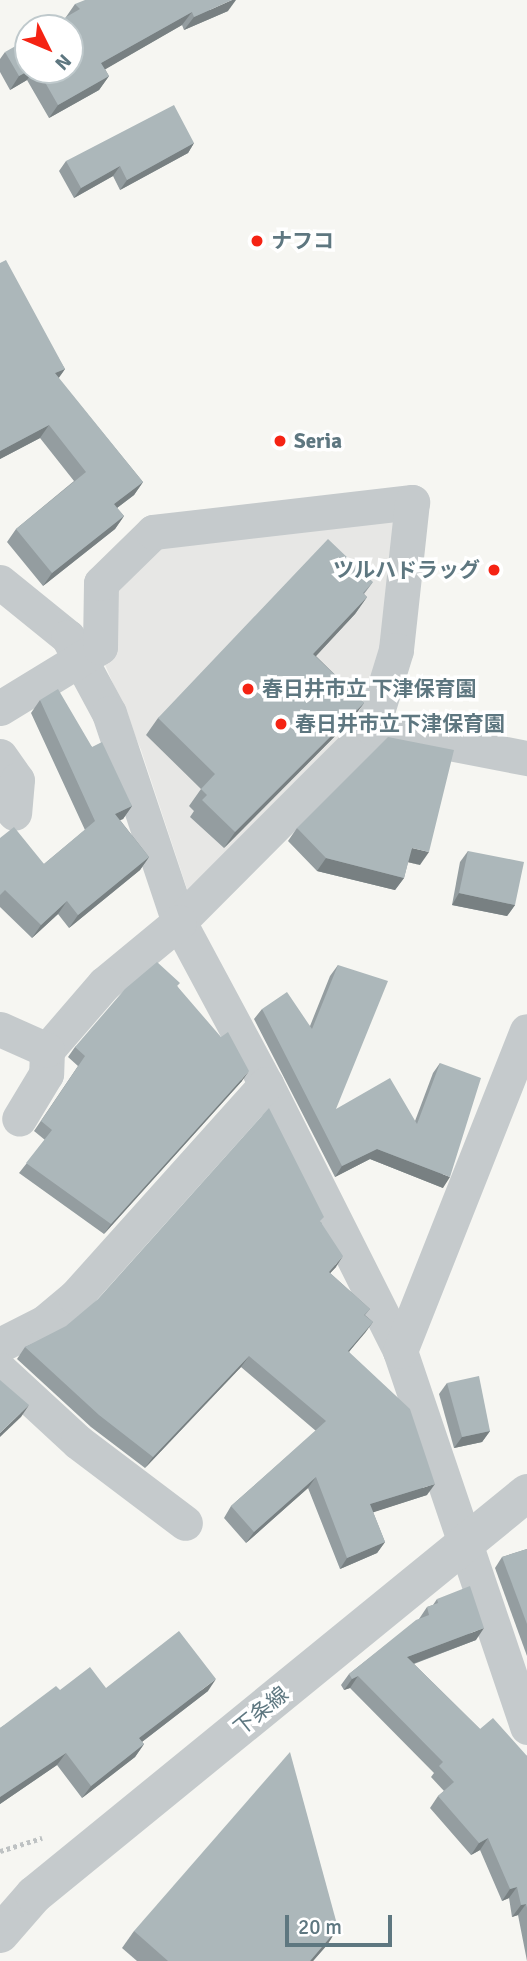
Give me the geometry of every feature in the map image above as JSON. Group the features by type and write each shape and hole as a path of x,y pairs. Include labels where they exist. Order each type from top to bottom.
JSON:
{"street":[{"path":"0,708 100,647 101,583 153,532 412,502 396,650 372,728 178,922 104,984 47,1050 46,1074 19,1119"},
{"path":"0,582 68,637 109,713 178,922 266,1084 400,1351 527,1727"},
{"path":"372,728 527,758"},
{"path":"0,756 17,780 14,813"},
{"path":"0,1030 47,1050"},
{"path":"400,1351 527,1031"},
{"path":"0,1345 45,1322 75,1297 266,1084"},
{"path":"0,1370 78,1442 185,1523"},
{"name":"下条線","path":"0,1934 34,1895 467,1545 527,1493"}],"path":[{"path":"0,1851 8,1845 53,1836"}],"shaded area":[{"name":"春日井市立 下津保育園","path":"406,507 371,718 189,895 141,750 103,660 106,585 156,539"}],"building":[{"path":"85,0 232,0 194,17 192,12 101,63 109,76 58,105 46,84 84,84 84,14 71,14 80,9 75,4"},
{"path":"14,47 14,67 5,52"},
{"path":"174,105 194,143 127,180 120,166 81,188 66,161"},
{"path":"6,260 65,369 55,373 143,482 114,504 124,516 52,573 16,529 86,472 49,425 0,451 0,263"},
{"path":"328,539 373,582 363,593 367,597 313,654 364,703 235,832 202,800 207,795 201,789 215,774 158,718"},
{"path":"58,689 92,747 102,742 132,806 115,814 149,857 78,915 67,901 41,925 5,890 0,895 0,838 14,827 44,864 95,821 40,700"},
{"path":"388,737 454,750 429,852 412,848 404,878 326,858 297,828"},
{"path":"468,851 524,862 515,905 459,893"},
{"path":"157,962 180,983 177,986 221,1037 228,1032 249,1071 111,1224 26,1163 52,1130 41,1121 85,1056 75,1047 125,989"},
{"path":"338,965 388,981 336,1109 390,1078 417,1124 440,1063 481,1078 450,1177 377,1149 342,1166 262,1009 287,992 312,1029"},
{"path":"269,1108 324,1217 320,1221 343,1256 329,1272 370,1309 364,1315 373,1322 348,1351 410,1409 435,1484 370,1504 385,1542 347,1558 316,1477 254,1532 231,1506 326,1421 249,1356 153,1457 99,1415 25,1347 66,1326 98,1299"},
{"path":"479,1376 490,1431 462,1437 447,1383"},
{"path":"0,1380 29,1405 0,1433"},
{"path":"527,1549 527,1624 502,1557"},
{"path":"470,1586 484,1628 407,1657 480,1729 493,1718 527,1756 527,1908 526,1904 521,1905 517,1887 510,1889 488,1838 479,1843 438,1796 454,1782 439,1766 443,1762 358,1676 352,1679 349,1674 416,1620 429,1615 427,1607 438,1603 437,1599"},
{"path":"179,1631 216,1679 139,1738 144,1744 91,1786 66,1753 0,1797 0,1728 56,1686 60,1690 90,1667 106,1688"},
{"path":"290,1752 338,1928 310,1961 168,1961 134,1931"}],"place":[{"name":"ナフコ","path":"257,241"},
{"name":"Seria","path":"280,441"},
{"name":"ツルハドラッグ","path":"494,570"},
{"name":"春日井市立 下津保育園","path":"248,689"},
{"name":"春日井市立下津保育園","path":"281,724"}]}
